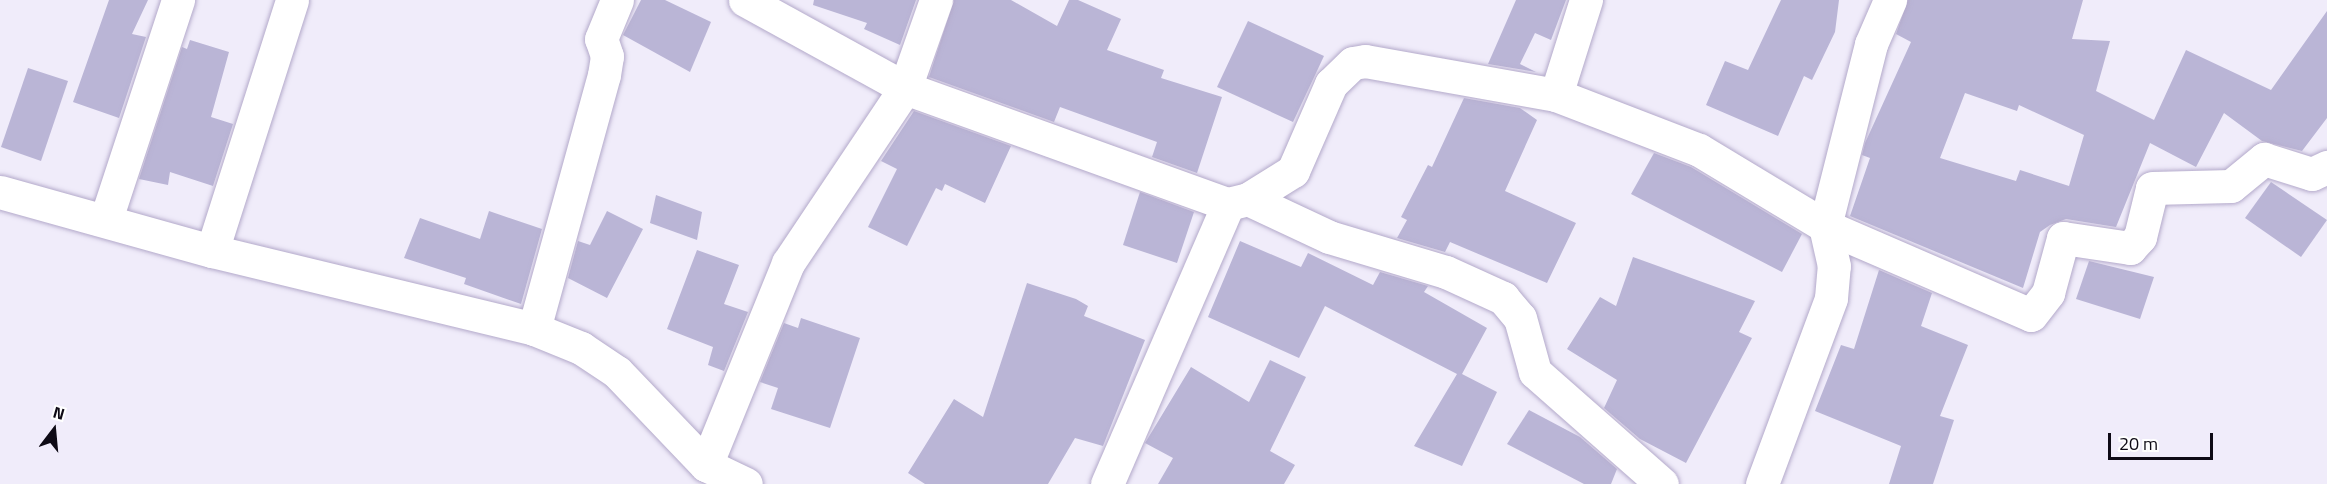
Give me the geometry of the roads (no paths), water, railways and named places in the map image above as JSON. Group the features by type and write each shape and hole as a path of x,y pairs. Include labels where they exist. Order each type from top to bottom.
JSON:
{"street":[{"path":"106,219 178,0"},
{"path":"212,251 292,0"},
{"path":"534,329 604,75 607,56 601,39 617,0"},
{"path":"745,0 905,88 1238,202 1329,237 1446,272 1503,298 1520,318 1535,372 1586,422 1662,484"},
{"path":"706,465 788,263 905,88 936,0"},
{"path":"1556,95 1586,0"},
{"path":"1762,484 1831,298 1834,266 1825,226 1871,44 1890,0"},
{"path":"1107,484 1238,202 1293,171 1331,84 1353,63 1365,61 1556,95 1699,150 1825,226 2031,315 2048,294 2063,238 2130,248 2140,237 2152,188 2231,186 2264,159 2312,174 2327,167"},
{"path":"0,192 106,219 212,251 534,329 582,348 617,372 706,465 746,484"}]}
